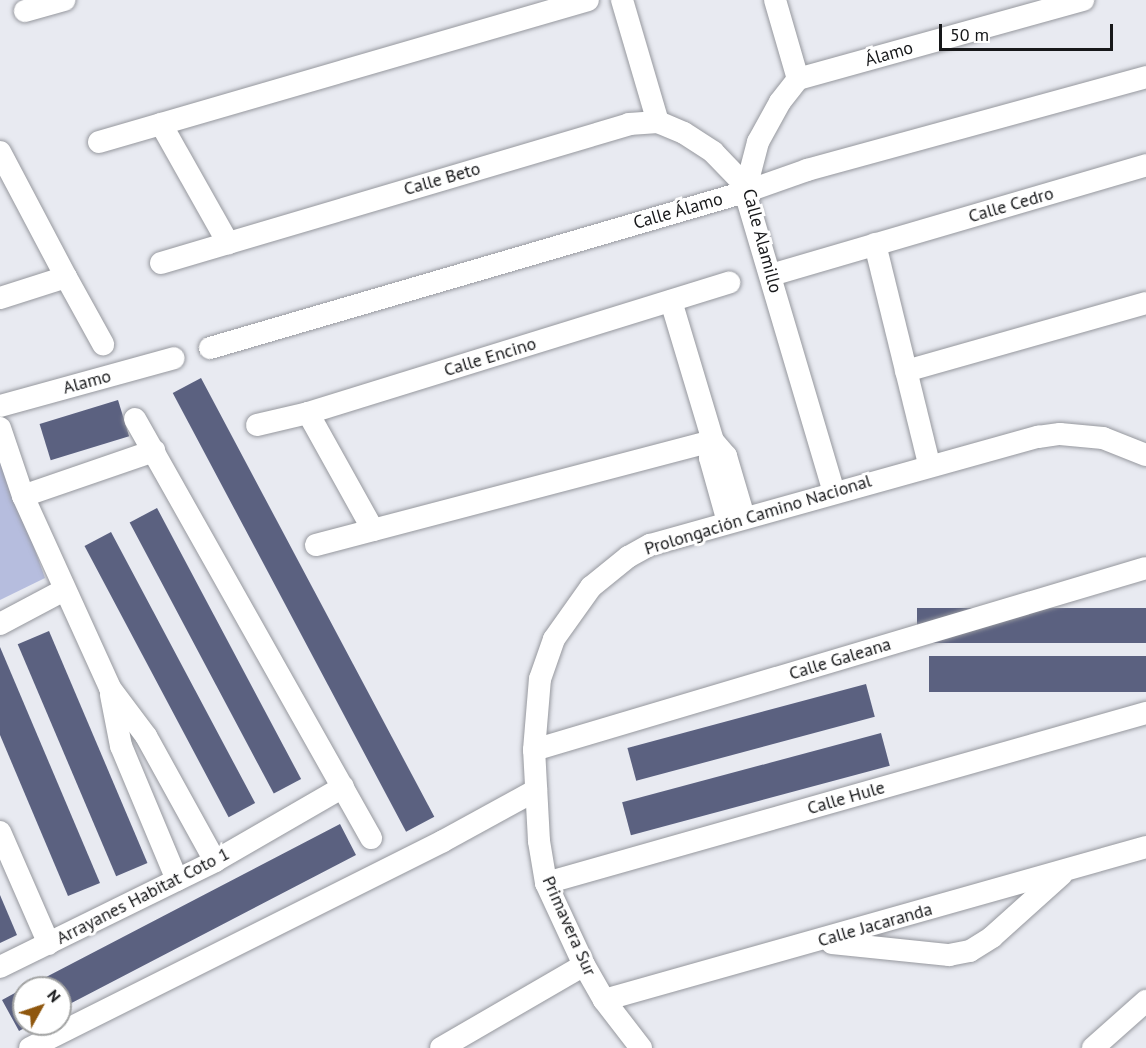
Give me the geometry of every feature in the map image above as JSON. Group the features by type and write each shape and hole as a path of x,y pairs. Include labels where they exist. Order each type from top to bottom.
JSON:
{"street":[{"path":"25,11 64,0"},
{"path":"99,142 588,0"},
{"path":"622,0 658,122 706,147 746,188"},
{"path":"775,0 798,79"},
{"name":"Álamo","path":"798,79 1083,0"},
{"name":"Calle Álamo","path":"210,348 807,170 1146,78"},
{"name":"Calle Alamillo","path":"798,79 770,119 746,188 834,492"},
{"name":"Calle Beto","path":"161,263 629,124 658,122"},
{"path":"161,124 228,243"},
{"path":"0,152 104,344"},
{"name":"Calle Cedro","path":"771,275 1146,165"},
{"path":"875,244 929,464"},
{"path":"0,298 66,277"},
{"name":"Calle Encino","path":"257,425 308,413 729,283"},
{"path":"671,301 712,441 726,456 736,520"},
{"path":"906,371 1146,303"},
{"name":"Alamo","path":"0,406 174,358"},
{"path":"308,413 373,530"},
{"path":"135,419 371,838"},
{"path":"0,428 24,496 64,590 110,688 146,736 215,861"},
{"name":"Prolongación Camino Nacional","path":"536,790 534,750 537,699 546,658 565,621 591,587 628,556 650,544 929,464 1060,434 1102,438 1146,455"},
{"path":"316,545 712,441"},
{"path":"24,496 154,451"},
{"name":"Calle Galeana","path":"534,750 1146,568"},
{"path":"0,624 64,590"},
{"path":"110,688 121,746 177,880"},
{"name":"Calle Hule","path":"546,882 1146,713"},
{"name":"Arrayanes Habitat Coto 1","path":"0,831 49,944 215,861 343,787"},
{"path":"30,1048 432,846 536,790"},
{"name":"Primavera Sur","path":"536,790 546,882 584,965 604,1000 640,1048"},
{"name":"Calle Jacaranda","path":"604,1000 1146,847"},
{"path":"818,941 950,955 970,951 992,937 1065,871"},
{"path":"0,967 49,944"},
{"path":"441,1048 584,965"},
{"path":"1100,1046 1146,1001"}],"shaded area":[{"path":"0,452 45,578 0,600"}],"building":[{"path":"201,378 434,817 406,832 173,393"},
{"path":"118,400 129,436 51,460 40,424"},
{"path":"157,508 301,779 274,794 130,523"},
{"path":"111,532 255,803 229,817 85,546"},
{"path":"917,608 1146,608 1146,643 917,643"},
{"path":"49,631 147,863 116,876 18,644"},
{"path":"0,647 100,883 68,896 0,735"},
{"path":"929,656 1146,656 1146,692 929,692"},
{"path":"866,684 875,717 636,781 627,748"},
{"path":"881,733 890,766 631,835 622,802"},
{"path":"340,824 356,855 72,1003 72,976 48,976"},
{"path":"0,895 17,935 0,943"},
{"path":"12,995 12,1018 2,1000"}]}
